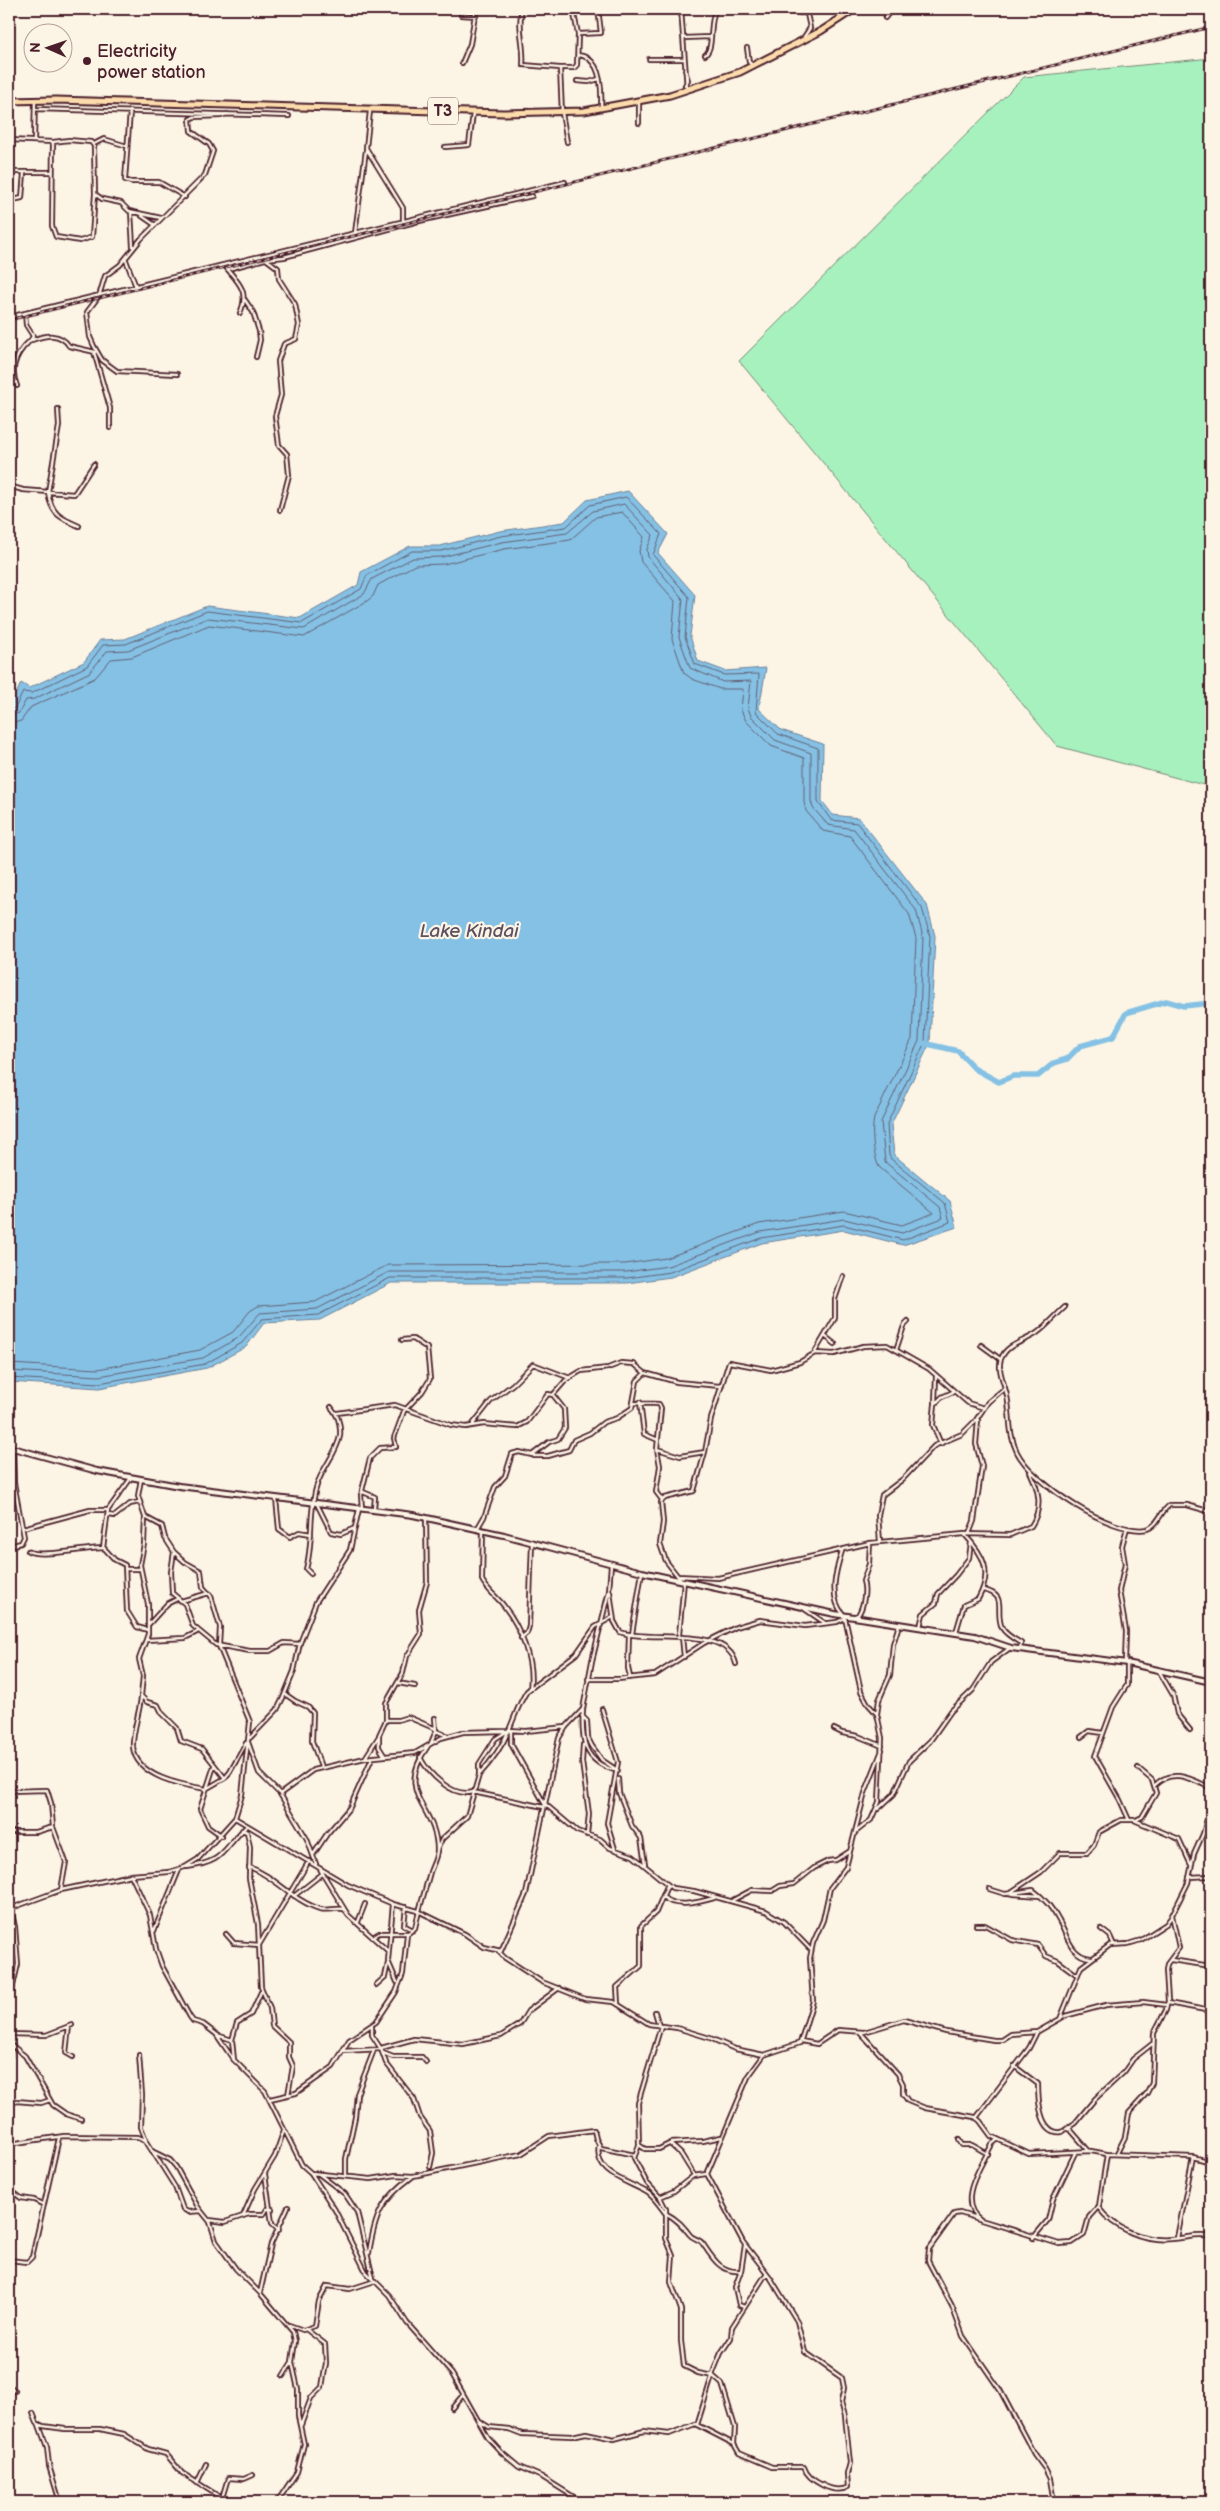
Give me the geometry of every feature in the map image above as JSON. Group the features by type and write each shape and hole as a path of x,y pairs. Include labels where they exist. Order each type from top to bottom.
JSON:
{"highway":[{"name":"T3","path":"9,101 35,100 473,112 562,113 601,109 603,106 639,102 753,66 821,31 855,9"}],"street":[{"path":"462,63 470,44 476,9"},
{"path":"522,9 523,65 575,68 578,56 578,34 573,9"},
{"path":"578,34 601,33 598,9"},
{"path":"681,9 686,87"},
{"path":"705,55 710,47 711,20 716,9"},
{"path":"794,9 800,13 807,13"},
{"path":"803,39 810,28 806,9"},
{"path":"885,18 892,9"},
{"path":"461,15 476,16"},
{"path":"684,38 710,37"},
{"path":"747,48 749,62 753,66"},
{"path":"578,56 592,59 599,79 601,109"},
{"path":"650,59 684,59"},
{"path":"560,68 562,113 567,142"},
{"path":"577,81 589,82 599,79"},
{"path":"34,141 35,100"},
{"path":"639,102 639,123"},
{"path":"34,109 289,116"},
{"path":"355,233 370,109"},
{"path":"130,111 124,169 126,181 159,182 185,197"},
{"path":"445,147 469,145 473,112"},
{"path":"110,428 110,408 96,352 90,337 88,307 99,296 105,276 120,265 155,225 185,197 207,172 213,152 209,144 191,131 190,119 227,114"},
{"path":"94,144 104,139 127,146"},
{"path":"9,140 53,142 69,140 89,141 94,144"},
{"path":"53,142 52,226 56,237 80,242 92,237 95,194 94,144"},
{"path":"366,148 403,208 403,221"},
{"path":"9,172 52,172"},
{"path":"9,201 22,198 24,173"},
{"path":"9,317 565,182"},
{"path":"95,194 102,199 121,204 131,212 162,218"},
{"path":"228,269 265,258 284,257 421,221 532,196"},
{"path":"131,212 133,249"},
{"path":"140,215 155,225"},
{"path":"126,258 126,266 136,287"},
{"path":"265,258 278,268 279,279 295,304 299,324 296,338 284,344 278,359 282,394 275,416 279,445 286,453 289,475 280,510"},
{"path":"224,266 243,287 245,300 254,312 260,340 256,357"},
{"path":"240,313 245,300"},
{"path":"25,314 26,325 33,334 60,337 69,346 96,352 118,372 177,374"},
{"path":"32,340 33,334"},
{"path":"17,386 14,377 14,365 22,349 32,340 41,336"},
{"path":"58,409 59,426 48,492 50,506 55,514 78,526"},
{"path":"9,486 23,490 75,494 94,464"},
{"path":"662,1500 693,1492 727,1364 730,1362 771,1370 800,1362 815,1352 826,1337 835,1318 835,1299 843,1276"},
{"path":"680,1579 718,1578 880,1542 964,1534 1010,1535 1031,1526 1038,1508 1039,1497 1030,1472 1012,1440 1005,1387 1000,1369 1001,1359 1008,1349 1038,1333 1065,1307"},
{"path":"896,1350 904,1326 908,1322"},
{"path":"826,1337 835,1344"},
{"path":"141,1479 139,1502 145,1517 140,1569 148,1598 148,1630 139,1659 143,1676 142,1696 133,1741 135,1755 139,1764 170,1782 206,1789 225,1778 248,1741 277,1710 294,1673 300,1644 316,1602 350,1550 370,1458 380,1448 396,1447 394,1438 406,1408 424,1389 430,1378 431,1367 427,1348 424,1344 408,1338 402,1340"},
{"path":"815,1352 834,1354 863,1346 880,1345 896,1350 926,1367 968,1403 984,1408"},
{"path":"981,1346 992,1350 1001,1359"},
{"path":"337,1413 388,1406 406,1408 451,1426 520,1426 527,1422 548,1394 553,1394 570,1378 583,1371 608,1368 622,1363 635,1364 644,1373 677,1382 720,1386"},
{"path":"472,1425 491,1401 513,1384 533,1364 570,1378"},
{"path":"477,1529 484,1517 495,1487 506,1474 511,1455 516,1452 548,1456 569,1450 574,1440 590,1433 604,1422 620,1417 632,1408 637,1380 644,1373"},
{"path":"936,1376 933,1425 941,1444"},
{"path":"880,1542 878,1515 882,1495 903,1478 930,1449 962,1434 1005,1387"},
{"path":"935,1404 942,1397 954,1392"},
{"path":"532,1455 549,1442 558,1439 565,1428 564,1409 553,1394"},
{"path":"640,1402 644,1434 658,1440"},
{"path":"634,1403 651,1402 660,1406 657,1449 660,1466 656,1492 662,1500 663,1522 660,1544 666,1561 680,1579 680,1636 684,1657"},
{"path":"312,1574 306,1571 310,1556 311,1534 321,1472 338,1441 340,1430 337,1413 332,1406"},
{"path":"969,1534 974,1521 982,1466 976,1444 979,1416"},
{"path":"9,1546 23,1542 23,1528 14,1483 11,1447 131,1478 426,1518 477,1529 642,1572 798,1604 844,1616 855,1616 920,1629 953,1632 1011,1648 1126,1664 1211,1682"},
{"path":"657,1449 680,1456 705,1452"},
{"path":"1030,1472 1071,1503 1127,1527 1148,1529 1170,1504 1187,1505 1211,1512"},
{"path":"103,1548 108,1510 131,1478"},
{"path":"363,1492 375,1497 373,1511"},
{"path":"276,1499 279,1529 290,1537 300,1532 311,1534"},
{"path":"108,1515 115,1516 130,1504 139,1502"},
{"path":"315,1504 331,1532 341,1534 356,1528"},
{"path":"23,1528 90,1510 108,1510"},
{"path":"9,2003 18,1968 14,1923 10,1909 61,1890 131,1875 178,1870 198,1859 222,1836 236,1818 242,1795 250,1722 219,1646 220,1628 209,1593 203,1586 200,1569 185,1562 174,1552 165,1538 162,1525 145,1517"},
{"path":"404,1683 403,1674 406,1656 421,1634 419,1610 427,1582 426,1518"},
{"path":"1127,1527 1122,1546 1125,1564 1119,1591 1126,1631 1127,1685 1113,1707 1095,1757 1120,1800 1129,1820"},
{"path":"483,1531 482,1580 505,1607 520,1638 532,1670 530,1689"},
{"path":"953,1632 959,1629 964,1605 976,1601 983,1590 985,1577 984,1562 979,1550 964,1534"},
{"path":"920,1629 923,1614 936,1603 938,1594 969,1558 972,1548 970,1540"},
{"path":"520,1638 527,1633 529,1626 532,1543"},
{"path":"855,1616 858,1615 862,1606 866,1588 863,1581 869,1564 870,1544"},
{"path":"28,1552 39,1554 70,1552 81,1548 103,1548 115,1560 125,1564 127,1570 127,1611 137,1627 148,1630"},
{"path":"842,1551 838,1565 835,1598 844,1616 861,1691 868,1704 877,1714"},
{"path":"174,1552 172,1592 186,1607 192,1625 197,1632 219,1646 250,1651 270,1651 284,1644 300,1644"},
{"path":"587,1835 589,1814 582,1762 582,1716 588,1678 609,1590 611,1564"},
{"path":"127,1570 140,1569"},
{"path":"630,1678 628,1668 631,1634 642,1572"},
{"path":"609,1590 617,1630 631,1634 651,1636 680,1636 725,1647 735,1658 736,1664"},
{"path":"983,1590 992,1592 998,1597 1002,1627 1012,1638 1021,1643 1020,1649"},
{"path":"148,1625 167,1604 209,1593"},
{"path":"798,1604 826,1623"},
{"path":"588,1678 630,1678 655,1674 707,1642 736,1627 763,1620 796,1626 837,1622 844,1616"},
{"path":"478,1775 491,1762 509,1730 522,1699 530,1689 579,1650 594,1629 613,1617"},
{"path":"857,1831 870,1822 879,1802 882,1746 877,1714 879,1700 890,1675 893,1644 899,1625"},
{"path":"145,1640 183,1638 197,1632"},
{"path":"874,1814 886,1799 894,1794 909,1761 930,1741 951,1711 973,1690 985,1669 997,1657 1011,1648"},
{"path":"1159,1671 1172,1695 1177,1714 1190,1730"},
{"path":"365,1758 386,1720 386,1702 403,1674"},
{"path":"398,1683 415,1686"},
{"path":"285,1693 295,1701 308,1707 313,1713 312,1741 321,1768"},
{"path":"142,1696 148,1702 158,1705 162,1715 175,1725 181,1741 198,1746 206,1753 225,1778"},
{"path":"499,1952 502,1950 526,1894 559,1738 566,1727 583,1709"},
{"path":"602,1709 618,1762 607,1823 616,1850"},
{"path":"582,1716 587,1721 588,1738 592,1746 602,1760 617,1772 619,1793 632,1826 642,1838 646,1866"},
{"path":"386,1720 398,1720 408,1717 448,1736"},
{"path":"431,1743 436,1730 435,1718"},
{"path":"437,1850 432,1826 416,1794 414,1775 415,1766 431,1743 463,1732 526,1731 566,1727"},
{"path":"834,1729 882,1746"},
{"path":"373,1937 380,1933 408,1933 413,1930 442,1839 464,1820 482,1756 495,1739 509,1730"},
{"path":"509,1730 511,1744 544,1805 576,1831 600,1839 616,1850 633,1856 667,1886 731,1900 758,1908 780,1919 811,1950"},
{"path":"1081,1737 1089,1731 1103,1733"},
{"path":"379,1735 379,1749 384,1756"},
{"path":"248,1741 261,1777 271,1783 280,1794 307,1839 316,1865"},
{"path":"583,1745 588,1754 600,1764 617,1772"},
{"path":"280,1794 302,1776 321,1768 365,1758 414,1753 428,1746"},
{"path":"236,1818 246,1826 310,1860 319,1868 348,1885 393,1904 418,1911 465,1934 484,1947 499,1952 538,1980 585,1999 618,2004 649,2024 700,2035 749,2053 764,2054 796,2046 801,2040 813,2001 811,1950 823,1920 830,1888 846,1867 857,1831 865,1793 882,1750"},
{"path":"420,1757 426,1767 440,1781 466,1794 473,1792 544,1805"},
{"path":"313,1855 326,1834 350,1807 372,1758"},
{"path":"214,1766 200,1808 208,1826 222,1836"},
{"path":"1009,1894 1041,1872 1060,1853 1087,1853 1102,1829 1121,1820 1134,1820 1142,1817 1156,1794 1154,1786 1147,1775 1138,1768"},
{"path":"1154,1786 1162,1778 1172,1776 1191,1779 1211,1788"},
{"path":"9,1780 9,1786"},
{"path":"9,1791 47,1790 51,1803 53,1827 66,1862 61,1890"},
{"path":"1060,2019 1081,1967 1106,1947 1141,1940 1166,1924 1187,1887 1191,1864 1203,1834 1211,1804"},
{"path":"1134,1820 1179,1839 1191,1864"},
{"path":"185,1867 205,1864 217,1859 246,1826"},
{"path":"9,1832 36,1832 53,1827"},
{"path":"242,1830 247,1832 250,1842 249,1867 258,1924 262,1991 270,2008 272,2026 289,2042 289,2057 293,2066 288,2095"},
{"path":"731,1900 740,1898 752,1890 772,1890 794,1884 814,1868 836,1860 850,1851"},
{"path":"259,1945 310,1860"},
{"path":"249,1867 262,1873 294,1896 318,1908 345,1910"},
{"path":"319,1868 345,1910 388,1951"},
{"path":"154,1931 178,1870"},
{"path":"294,1896 322,1874"},
{"path":"131,1875 150,1914 156,1949 162,1966 192,2021 203,2024 216,2034 232,2040"},
{"path":"1189,1877 1211,1876"},
{"path":"618,2004 617,1987 641,1966 642,1926 651,1919 667,1886"},
{"path":"989,1889 1009,1894 1041,1896 1060,1922 1072,1948 1082,1957 1092,1958"},
{"path":"663,1897 668,1902 679,1903 718,1898"},
{"path":"358,1922 365,1904"},
{"path":"376,1984 385,1977 393,1904"},
{"path":"406,1908 404,1925 413,1930"},
{"path":"1116,2154 1125,2137 1129,2113 1147,2093 1152,2083 1152,2044 1156,2027 1168,2004 1165,1978 1167,1964 1179,1946 1172,1915"},
{"path":"9,1918 14,1923"},
{"path":"976,1925 986,1925 1016,1942 1038,1946 1046,1956 1058,1961 1077,1975"},
{"path":"1101,1929 1110,1936 1114,1945"},
{"path":"270,2099 299,2091 333,2067 351,2038 372,2026 396,1992 403,1974 408,1933"},
{"path":"226,1934 234,1943 259,1945"},
{"path":"1171,1960 1211,1966"},
{"path":"388,1961 398,1984"},
{"path":"342,2051 374,2050 414,2039 463,2044 501,2036 520,2024 528,2011 559,1988"},
{"path":"234,2060 232,2040 238,2022 251,2014 262,1991"},
{"path":"801,2040 817,2044 838,2030 860,2032 904,2020 946,2032 1002,2040 1011,2034 1037,2032 1060,2019 1106,2005 1143,2002 1211,2011"},
{"path":"654,2012 660,2026 638,2103 640,2145 635,2155 635,2163 645,2180 660,2197 667,2215 666,2238 674,2255 671,2282 682,2310 681,2341 684,2366 698,2373 714,2376 723,2386 735,2427 734,2444 739,2453 774,2468 803,2467 808,2475 832,2490 848,2487 847,2474 850,2463 845,2416 841,2402 844,2388 842,2378 805,2352 797,2321 767,2273 745,2245 706,2174"},
{"path":"9,2034 46,2035 71,2026 66,2053 73,2057"},
{"path":"372,2026 372,2035 381,2048 386,2063 414,2099 420,2117 430,2131 433,2153 430,2167"},
{"path":"860,2032 898,2074 903,2084 903,2094 908,2101 925,2108 976,2118 988,2133 1023,2152 1033,2155 1089,2151 1107,2154 1193,2157 1211,2162"},
{"path":"976,2118 1029,2048 1037,2032"},
{"path":"216,2034 234,2060 258,2082 270,2099 302,2165 311,2172 335,2210 366,2272 389,2295 407,2323 452,2374 488,2438 515,2464 542,2477 582,2502"},
{"path":"1014,2066 1038,2084 1040,2108 1048,2128 1058,2133 1069,2128 1096,2098 1124,2072 1132,2059 1152,2044"},
{"path":"9,2059 10,2045"},
{"path":"10,2045 26,2057 50,2100 66,2114 81,2119"},
{"path":"346,2175 346,2160 355,2117 357,2094 374,2050"},
{"path":"383,2053 390,2056 422,2057 426,2062"},
{"path":"706,2174 721,2137 732,2118 748,2077 764,2054"},
{"path":"139,2056 142,2096 141,2127 147,2143 158,2164 163,2167 169,2181 175,2187 183,2209 188,2212 201,2211"},
{"path":"9,2105 16,2101 42,2103 50,2100"},
{"path":"9,2128 9,2136"},
{"path":"1069,2128 1089,2151"},
{"path":"243,2216 275,2156 284,2129"},
{"path":"311,2172 371,2179 396,2175 413,2176 521,2154 548,2136 562,2135 580,2130 594,2130 599,2145 599,2158 602,2166 621,2181 652,2196 667,2215 680,2223 691,2236 702,2243 706,2252 719,2265 730,2272 742,2271"},
{"path":"9,2162 9,2144 59,2138 131,2136 142,2139 147,2143"},
{"path":"640,2145 645,2149 654,2150 670,2144 721,2137"},
{"path":"9,2260 26,2262 31,2258 59,2138"},
{"path":"959,2140 962,2145 972,2145 988,2154"},
{"path":"979,2219 971,2203 974,2178 993,2142 998,2140"},
{"path":"670,2144 681,2154 694,2175"},
{"path":"599,2145 604,2149 635,2155"},
{"path":"152,2151 170,2160 176,2166 201,2211 208,2219 216,2240 236,2269 288,2325 295,2337 292,2360 298,2389 300,2426 304,2444 295,2476 277,2502"},
{"path":"1033,2238 1048,2220 1053,2199 1075,2153"},
{"path":"1054,2502 1045,2469 1036,2458 1000,2390 963,2336 952,2306 928,2262 929,2249 954,2214 960,2213 1033,2238 1059,2244 1072,2243 1082,2237 1089,2217 1098,2207 1107,2154"},
{"path":"1177,2238 1193,2157"},
{"path":"265,2173 272,2209 272,2223 278,2230"},
{"path":"319,2173 345,2194 357,2212 374,2279"},
{"path":"660,2197 674,2191 694,2175 706,2174"},
{"path":"368,2254 372,2228 380,2208 398,2188 413,2176"},
{"path":"9,2189 21,2198 34,2200 44,2205"},
{"path":"260,2293 271,2244 288,2207"},
{"path":"1098,2207 1108,2219 1131,2232 1155,2239 1211,2237"},
{"path":"208,2219 225,2222 243,2216 264,2214 267,2209 272,2209"},
{"path":"745,2245 742,2271 734,2290 738,2305 745,2308"},
{"path":"697,2425 721,2353 731,2338 732,2327 767,2273"},
{"path":"306,2330 313,2328 316,2323 319,2300 327,2286 350,2289 374,2279"},
{"path":"288,2325 306,2330 325,2344 326,2363 322,2387 311,2398 300,2426"},
{"path":"283,2376 292,2360"},
{"path":"9,2385 15,2391"},
{"path":"452,2408 463,2395"},
{"path":"33,2413 47,2447 49,2466 60,2502"},
{"path":"479,2420 489,2427 509,2429 522,2434 572,2436 586,2433 614,2439 644,2431 669,2434 683,2427 697,2425 734,2444"},
{"path":"39,2425 65,2429 105,2430 124,2434 146,2447 166,2454 182,2473 228,2502"},
{"path":"197,2483 206,2464"},
{"path":"222,2498 228,2478 244,2479 253,2475"}],"green space":[{"path":"1211,58 1211,787 1057,746 739,361 1024,77"}],"water":[{"name":"Lake Kindai","path":"628,491 668,534 658,553 695,595 690,636 698,661 725,671 766,668 759,709 781,730 823,744 822,801 833,815 859,818 927,905 935,936 930,1043 891,1125 894,1155 950,1201 957,1227 903,1245 844,1230 762,1243 671,1277 627,1283 391,1283 320,1320 264,1323 246,1347 207,1368 99,1388 9,1382 9,710 21,683 29,688 84,662 100,640 125,639 207,606 300,618 358,585 361,572 410,546 440,546 500,531 564,522 587,500"}],"waterway":[{"path":"923,1043 958,1051 975,1069 999,1082 1013,1076 1038,1076 1054,1063 1067,1059 1080,1046 1113,1037 1126,1013 1166,1001 1184,1006 1211,1003"}],"railway":[{"path":"9,320 1211,27"}],"place":[{"name":"Electricity power station","path":"87,61"}]}
